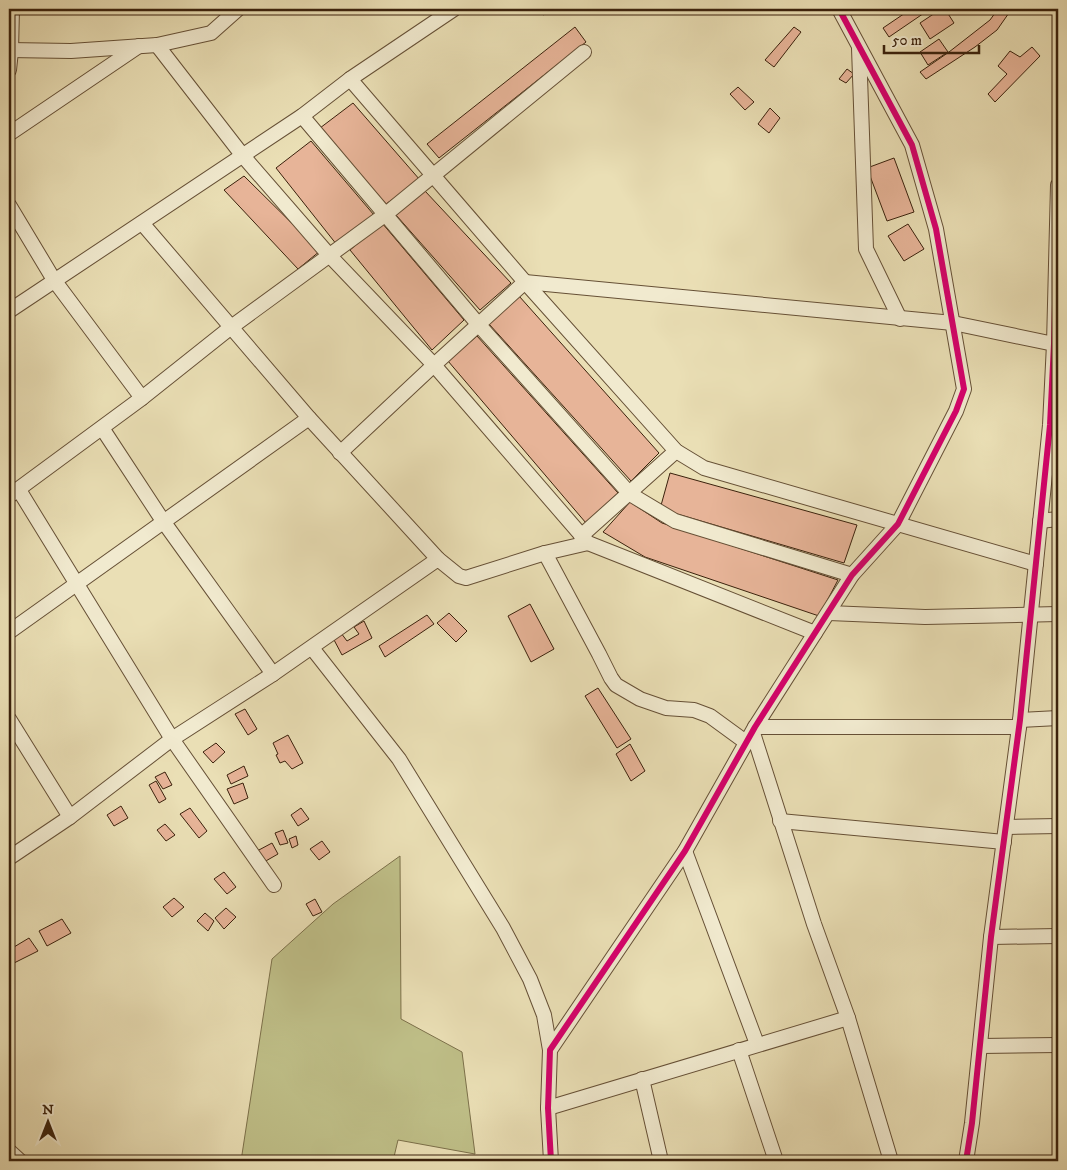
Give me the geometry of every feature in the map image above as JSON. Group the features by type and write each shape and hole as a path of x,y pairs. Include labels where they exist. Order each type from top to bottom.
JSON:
{"street":[{"path":"9,70 12,9"},
{"path":"10,51 71,51 157,45 211,33 238,9"},
{"path":"9,311 302,116 350,79 454,9"},
{"path":"550,1050 685,851 752,734 852,575 898,524 956,411 964,389 936,229 912,145 839,9"},
{"path":"859,44 866,249 900,319"},
{"path":"157,45 243,156 329,255 434,364 585,540 814,633"},
{"path":"9,134 139,46"},
{"path":"274,885 172,739 78,583 14,493 142,398 230,328 386,214 584,52"},
{"path":"350,79 525,282 676,450 704,468 1036,564"},
{"path":"302,116 478,324 630,494 675,521 852,575"},
{"path":"966,1161 981,1046 991,937 1020,724 1040,521 1054,424 1058,185"},
{"path":"9,205 54,280 142,398"},
{"path":"142,223 230,328 340,453 438,559 459,576 466,578 585,540 676,450"},
{"path":"340,453 434,364 525,282 953,323 1054,344"},
{"path":"9,632 309,418"},
{"path":"102,428 164,521 273,674"},
{"path":"1040,521 1058,519"},
{"path":"545,553 616,685 640,699 666,708 694,710 752,734 1020,724 1058,718"},
{"path":"9,858 70,816 172,739 312,648 438,559"},
{"path":"829,613 925,617 1058,614"},
{"path":"312,648 399,760 503,928 530,979 544,1015 550,1050 548,1108 551,1161"},
{"path":"9,719 70,816"},
{"path":"752,734 814,924 848,1018 891,1161"},
{"path":"780,821 1004,842"},
{"path":"1007,827 1058,826"},
{"path":"685,851 757,1044"},
{"path":"991,937 1058,936"},
{"path":"548,1108 848,1018"},
{"path":"981,1046 1058,1045"},
{"path":"739,1050 776,1161"},
{"path":"642,1079 661,1161"},
{"path":"9,1151 20,1161"}],"green space":[{"path":"400,856 401,1019 462,1052 475,1154 398,1140 393,1161 241,1161 272,959 333,904"}],"building":[{"path":"538,9 553,9 543,15"},
{"path":"911,9 930,9 889,37 883,28"},
{"path":"941,9 945,9 954,23 930,39 920,23"},
{"path":"998,9 1011,10 997,30 926,79 920,72 990,20"},
{"path":"575,27 586,42 439,158 427,144"},
{"path":"794,27 801,32 774,67 765,60"},
{"path":"939,39 948,52 928,65 920,52"},
{"path":"1032,47 1040,56 995,102 988,94 1007,74 998,66 1010,51 1020,57"},
{"path":"847,69 854,74 846,83 839,79"},
{"path":"738,87 754,102 745,110 730,94"},
{"path":"353,103 420,180 386,204 320,128"},
{"path":"770,108 780,118 769,133 758,124"},
{"path":"311,141 374,215 337,245 276,168"},
{"path":"894,158 914,212 887,221 867,168"},
{"path":"244,176 320,251 298,269 224,190"},
{"path":"425,191 511,283 480,310 396,215"},
{"path":"382,223 464,320 432,350 350,250"},
{"path":"908,224 924,249 904,261 888,236"},
{"path":"519,296 659,453 631,481 489,324"},
{"path":"477,336 618,493 586,523 448,361"},
{"path":"670,473 857,525 844,563 660,509"},
{"path":"630,502 662,523 838,580 819,616 645,557 603,532"},
{"path":"530,604 554,649 531,662 508,616"},
{"path":"449,613 467,631 456,642 437,623"},
{"path":"427,615 434,624 385,657 379,646"},
{"path":"364,621 372,638 342,655 333,638 341,633 347,641 359,634 354,627"},
{"path":"598,688 631,739 617,748 585,696"},
{"path":"245,709 257,729 248,735 235,714"},
{"path":"288,735 303,763 292,769 285,761 280,763 273,743"},
{"path":"216,743 225,752 213,763 203,752"},
{"path":"630,744 645,771 631,781 616,754"},
{"path":"244,766 248,776 231,784 227,775"},
{"path":"165,772 172,785 163,789 155,777"},
{"path":"156,781 166,799 159,803 149,785"},
{"path":"243,783 248,798 234,804 227,789"},
{"path":"121,806 128,818 114,826 107,815"},
{"path":"190,808 207,831 199,838 180,814"},
{"path":"301,808 309,819 298,826 291,815"},
{"path":"9,814 14,818 9,822"},
{"path":"165,824 175,835 166,841 157,830"},
{"path":"283,830 288,843 280,845 275,833"},
{"path":"296,836 298,845 292,848 289,839"},
{"path":"322,841 330,852 319,860 310,849"},
{"path":"272,843 278,854 264,862 257,851"},
{"path":"224,872 236,887 227,894 214,879"},
{"path":"174,898 184,907 172,917 163,907"},
{"path":"315,899 322,912 313,916 306,904"},
{"path":"226,908 236,917 224,929 215,918"},
{"path":"205,913 214,921 208,931 197,921"},
{"path":"62,919 71,933 47,946 39,931"},
{"path":"29,938 38,951 10,965 9,950"},
{"path":"9,986 15,992 9,997"}],"cycle path":[{"path":"551,1161 548,1108 550,1050 685,851 755,727 852,575 898,524 956,411 964,389 936,229 912,145 839,9"},
{"path":"966,1161 972,1123 991,937 1020,720 1050,425 1058,185"}]}
